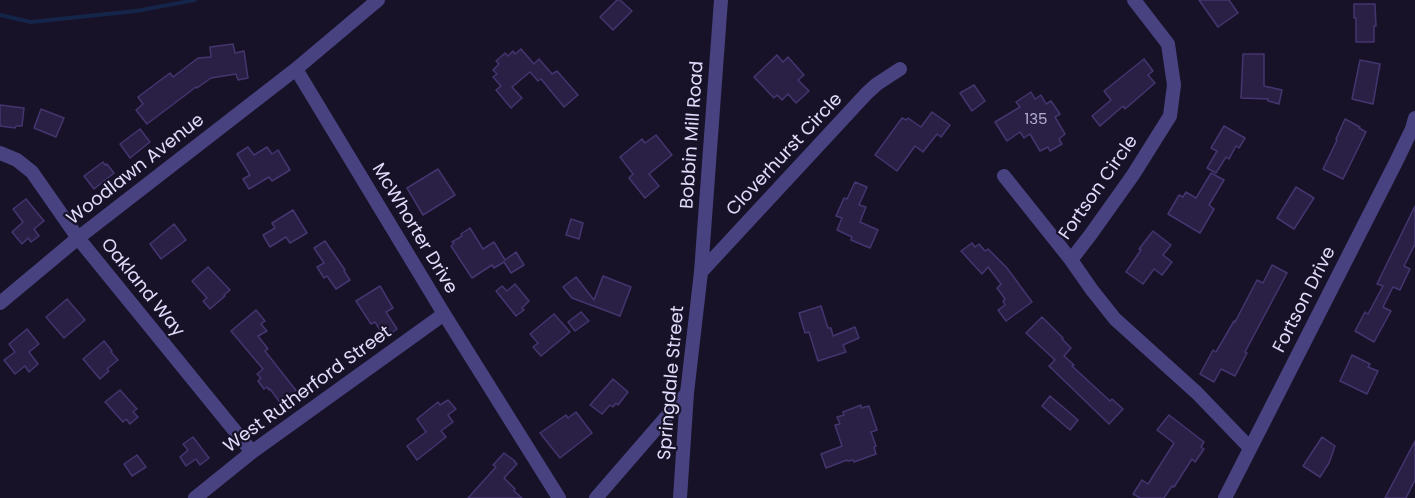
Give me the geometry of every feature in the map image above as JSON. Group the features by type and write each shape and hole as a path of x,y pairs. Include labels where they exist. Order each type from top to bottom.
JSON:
{"street":[{"path":"296,69 378,0"},
{"name":"Bobbin Mill Road","path":"701,272 721,0"},
{"name":"Fortson Circle","path":"1134,0 1168,44 1174,85 1170,116 1133,175 1071,260 1115,318 1197,393 1250,448"},
{"name":"Woodlawn Avenue","path":"0,303 78,238 296,69"},
{"name":"McWhorter Drive","path":"296,69 444,314 559,498"},
{"name":"Cloverhurst Circle","path":"701,272 867,93 900,69"},
{"name":"Fortson Drive","path":"1224,498 1396,162 1415,118"},
{"name":"Oakland Way","path":"0,153 16,160 32,172 78,238 252,452"},
{"path":"1005,176 1071,260"},
{"name":"Springdale Street","path":"680,498 687,393 701,272"},
{"name":"West Rutherford Street","path":"195,498 252,452 444,314"},
{"path":"596,498 687,393"}],"building":[{"path":"617,0 632,11 613,30 600,17"},
{"path":"1199,0 1229,0 1238,13 1218,27"},
{"path":"1354,4 1375,4 1374,42 1356,42"},
{"path":"233,44 235,53 244,51 248,78 238,80 236,74 211,78 147,124 136,110 143,104 138,97 170,73 173,77 198,58 211,57 210,47"},
{"path":"521,49 534,64 539,59 552,74 557,71 578,95 564,107 541,79 538,81 530,72 512,87 522,98 511,108 496,90 501,86 493,77 497,74 493,70 499,64 496,61 505,53 508,56 513,51 515,54"},
{"path":"1243,54 1264,54 1264,86 1282,90 1279,104 1268,101 1268,99 1241,98"},
{"path":"777,55 783,62 788,57 804,75 798,80 809,91 796,103 788,94 782,100 777,95 774,98 754,77"},
{"path":"1144,59 1153,71 1148,75 1155,83 1125,109 1123,106 1100,126 1092,116 1111,100 1104,91"},
{"path":"1360,60 1380,64 1373,104 1352,99"},
{"path":"974,85 985,101 972,111 960,93"},
{"path":"1031,92 1035,99 1041,95 1046,104 1051,101 1060,114 1055,117 1065,134 1059,139 1062,144 1050,151 1048,147 1040,151 1030,134 1024,138 1020,132 1007,141 995,122 1020,107 1016,102"},
{"path":"0,105 24,108 22,126 15,128 0,126"},
{"path":"41,109 64,118 56,137 34,128"},
{"path":"932,112 950,125 941,137 937,134 923,152 915,146 897,171 875,155 902,118 906,120 908,118 921,127"},
{"path":"1345,119 1366,132 1343,179 1323,169"},
{"path":"1224,126 1245,138 1239,148 1236,146 1229,159 1226,157 1216,173 1207,168 1217,151 1211,148"},
{"path":"140,129 150,142 130,158 120,144"},
{"path":"656,135 672,155 649,174 659,186 645,198 629,178 633,174 620,157 642,139 645,143"},
{"path":"248,147 254,155 267,147 272,154 278,150 290,170 272,181 269,177 249,189 243,179 250,175 237,154"},
{"path":"103,162 114,173 94,189 84,176"},
{"path":"438,169 455,195 423,215 407,188"},
{"path":"1211,173 1224,180 1209,205 1214,209 1200,233 1168,214 1179,195 1183,197 1186,192 1196,198"},
{"path":"855,182 867,187 859,205 866,207 860,222 878,230 870,248 851,240 852,237 837,230 842,218 836,216"},
{"path":"1296,187 1314,198 1294,229 1277,218"},
{"path":"26,199 44,221 34,229 39,236 31,242 28,238 22,244 12,232 23,222 13,209"},
{"path":"1415,206 1415,244 1404,266 1410,269 1400,290 1393,287 1383,307 1391,311 1374,342 1355,331 1365,312 1368,314 1383,286 1377,284"},
{"path":"293,210 307,233 290,243 286,237 270,247 263,235 275,228 272,223"},
{"path":"571,219 583,223 579,239 566,235"},
{"path":"174,224 186,240 161,259 150,244"},
{"path":"470,228 483,249 494,242 505,260 516,252 524,265 511,273 504,262 494,268 492,265 472,278 451,246 454,244 452,242"},
{"path":"1153,231 1171,245 1163,255 1172,262 1162,275 1154,269 1143,284 1126,272"},
{"path":"325,241 350,280 336,289 327,276 324,278 317,267 324,263 314,248"},
{"path":"972,243 975,247 979,244 985,251 988,249 1007,268 1032,302 1006,321 998,310 1005,305 1003,301 1005,299 997,288 1001,284 988,267 982,274 961,251"},
{"path":"1272,265 1287,273 1245,352 1247,353 1235,376 1221,369 1214,382 1200,374 1213,350 1216,352 1235,322 1257,280 1263,283"},
{"path":"208,267 230,290 210,309 203,301 207,298 192,281"},
{"path":"603,276 631,287 620,316 572,298 563,287 576,277 594,300"},
{"path":"515,284 529,301 522,308 524,310 516,316 496,291 502,286 507,291"},
{"path":"380,286 393,308 386,312 397,329 385,338 375,322 371,324 356,301"},
{"path":"67,299 85,320 64,338 46,317"},
{"path":"821,306 833,336 855,327 859,338 843,345 846,352 818,361 809,332 805,333 799,313"},
{"path":"256,310 265,321 261,324 267,331 258,336 268,349 265,351 298,393 282,405 270,389 267,387 264,389 258,381 261,378 257,374 263,369 231,331"},
{"path":"581,312 589,321 575,331 568,322"},
{"path":"554,314 570,332 541,356 533,347 538,343 530,334"},
{"path":"1042,317 1071,348 1064,356 1074,365 1072,366 1110,401 1112,399 1123,409 1109,424 1049,366 1055,360 1026,333"},
{"path":"27,329 39,344 29,352 38,364 29,372 25,366 15,374 4,360 15,352 9,344"},
{"path":"104,341 118,360 100,379 83,359"},
{"path":"1352,355 1370,364 1368,367 1378,371 1367,394 1340,381"},
{"path":"613,379 628,392 618,405 616,403 613,407 610,405 602,414 590,405"},
{"path":"120,390 137,409 133,412 138,417 130,424 126,419 123,422 105,402"},
{"path":"1050,396 1078,420 1070,430 1042,406"},
{"path":"448,400 456,409 448,415 453,422 441,431 446,437 417,460 407,446 426,432 417,419 438,402 440,405"},
{"path":"861,405 861,408 869,406 877,430 871,432 876,454 854,462 847,460 826,468 821,454 842,446 835,425 840,424 837,417"},
{"path":"576,412 592,433 560,458 540,433 566,415 568,418"},
{"path":"1169,415 1204,442 1201,447 1204,449 1195,462 1192,459 1164,498 1140,498 1133,494 1142,480 1148,484 1174,443 1157,430"},
{"path":"193,437 209,458 200,465 196,459 186,466 180,457 188,450 183,444"},
{"path":"1322,437 1335,446 1329,463 1320,477 1303,466"},
{"path":"1415,441 1415,480 1406,498 1385,498"},
{"path":"504,453 517,464 504,478 522,498 468,498 496,467 493,465"},
{"path":"137,455 146,467 132,476 124,464"}],"waterway":[{"path":"0,15 31,22 136,11 195,0"}]}
